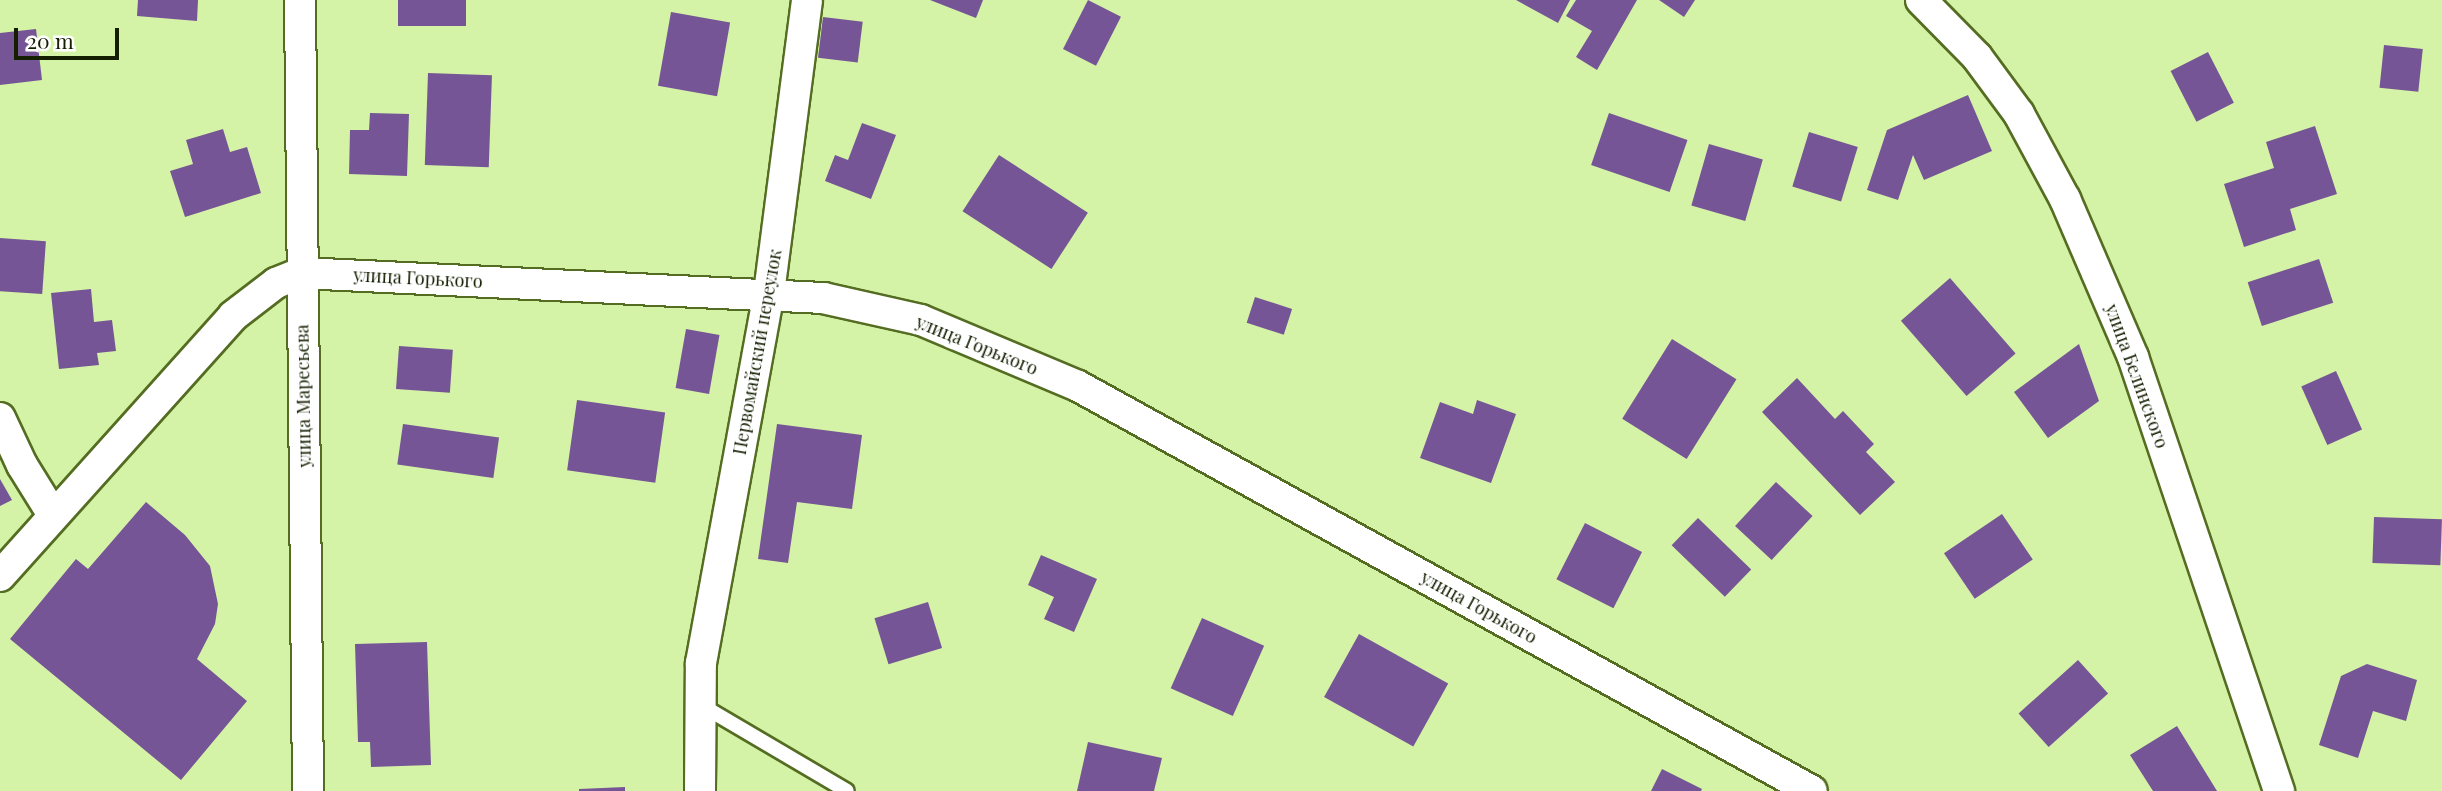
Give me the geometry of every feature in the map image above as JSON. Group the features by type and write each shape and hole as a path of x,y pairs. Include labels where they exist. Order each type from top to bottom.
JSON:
{"street":[{"name":"улица Маресьева","path":"300,0 308,791"},
{"name":"Первомайский переулок","path":"700,791 698,703 701,663 769,293 807,0"},
{"name":"улица Белинского","path":"1921,0 1977,57 2019,114 2065,199 2133,357 2279,791"},
{"name":"улица Горького","path":"0,576 233,316 276,283 301,272 769,293 823,298 921,320 1078,386 1812,791"},
{"path":"0,418 22,466 53,515"}],"lane":[{"path":"698,703 847,791"}],"building":[{"path":"138,0 198,0 197,21 137,16"},
{"path":"398,0 466,0 466,26 398,26"},
{"path":"930,0 983,0 976,18"},
{"path":"1088,0 1121,17 1096,66 1063,49"},
{"path":"1516,0 1570,0 1558,23"},
{"path":"1576,0 1637,0 1597,70 1576,57 1592,31 1566,16"},
{"path":"1659,0 1695,0 1684,17"},
{"path":"671,12 730,22 717,96 658,86"},
{"path":"823,17 863,22 858,63 818,58"},
{"path":"36,29 42,80 0,85 0,33"},
{"path":"2384,45 2423,49 2418,92 2380,88"},
{"path":"2208,52 2234,103 2196,122 2171,71"},
{"path":"428,73 492,75 489,167 425,165"},
{"path":"1968,95 1992,151 1924,180 1913,155 1898,200 1867,190 1887,130"},
{"path":"370,113 409,114 407,176 349,174 350,130 369,130"},
{"path":"1609,113 1687,140 1670,192 1591,165"},
{"path":"862,123 896,135 871,199 825,181 835,155 848,160"},
{"path":"2315,126 2337,194 2290,209 2296,230 2244,247 2224,184 2274,168 2266,142"},
{"path":"223,129 230,152 247,147 261,193 185,217 170,171 193,164 186,140"},
{"path":"1809,132 1858,147 1841,201 1792,187"},
{"path":"1709,144 1763,159 1745,221 1691,206"},
{"path":"999,155 1088,213 1051,269 963,211"},
{"path":"0,238 46,241 42,294 0,291"},
{"path":"2319,259 2333,303 2262,326 2248,282"},
{"path":"1950,278 2016,353 1967,396 1901,321"},
{"path":"91,289 94,322 112,320 116,351 97,353 99,365 59,369 51,293"},
{"path":"1255,297 1292,309 1284,335 1247,323"},
{"path":"686,329 719,335 709,394 676,388"},
{"path":"1672,339 1736,379 1687,459 1622,419"},
{"path":"2079,344 2099,401 2048,438 2014,392"},
{"path":"399,346 453,350 450,393 396,389"},
{"path":"2336,371 2362,429 2327,445 2301,386"},
{"path":"1797,378 1835,419 1843,411 1874,444 1866,452 1895,482 1860,515 1762,412"},
{"path":"577,400 665,412 655,483 567,470"},
{"path":"1477,400 1516,414 1491,483 1420,458 1440,402 1473,414"},
{"path":"403,424 499,437 493,478 397,465"},
{"path":"777,424 862,435 852,509 797,502 788,563 758,559"},
{"path":"0,479 12,500 0,506"},
{"path":"1776,482 1813,516 1772,560 1735,526"},
{"path":"146,502 185,535 210,566 218,604 215,624 197,659 247,701 181,780 10,639 76,559 88,569"},
{"path":"2002,514 2033,560 1975,599 1944,553"},
{"path":"2374,517 2442,519 2440,565 2372,563"},
{"path":"1698,518 1751,569 1725,597 1672,545"},
{"path":"1585,523 1642,552 1613,608 1556,579"},
{"path":"1041,555 1097,579 1074,632 1044,619 1054,597 1028,585"},
{"path":"928,602 942,648 888,664 874,618"},
{"path":"1202,618 1264,646 1233,716 1171,688"},
{"path":"1359,634 1448,683 1413,746 1324,697"},
{"path":"427,642 431,765 371,767 370,742 358,742 355,644"},
{"path":"2078,660 2108,693 2049,747 2019,714"},
{"path":"2367,664 2417,680 2406,721 2373,711 2358,758 2319,745 2341,676"},
{"path":"2177,726 2217,791 2153,791 2130,755"},
{"path":"1088,742 1162,758 1154,791 1077,791"},
{"path":"1662,769 1702,789 1701,791 1651,791"},
{"path":"625,787 625,791 579,791 579,789"}]}
